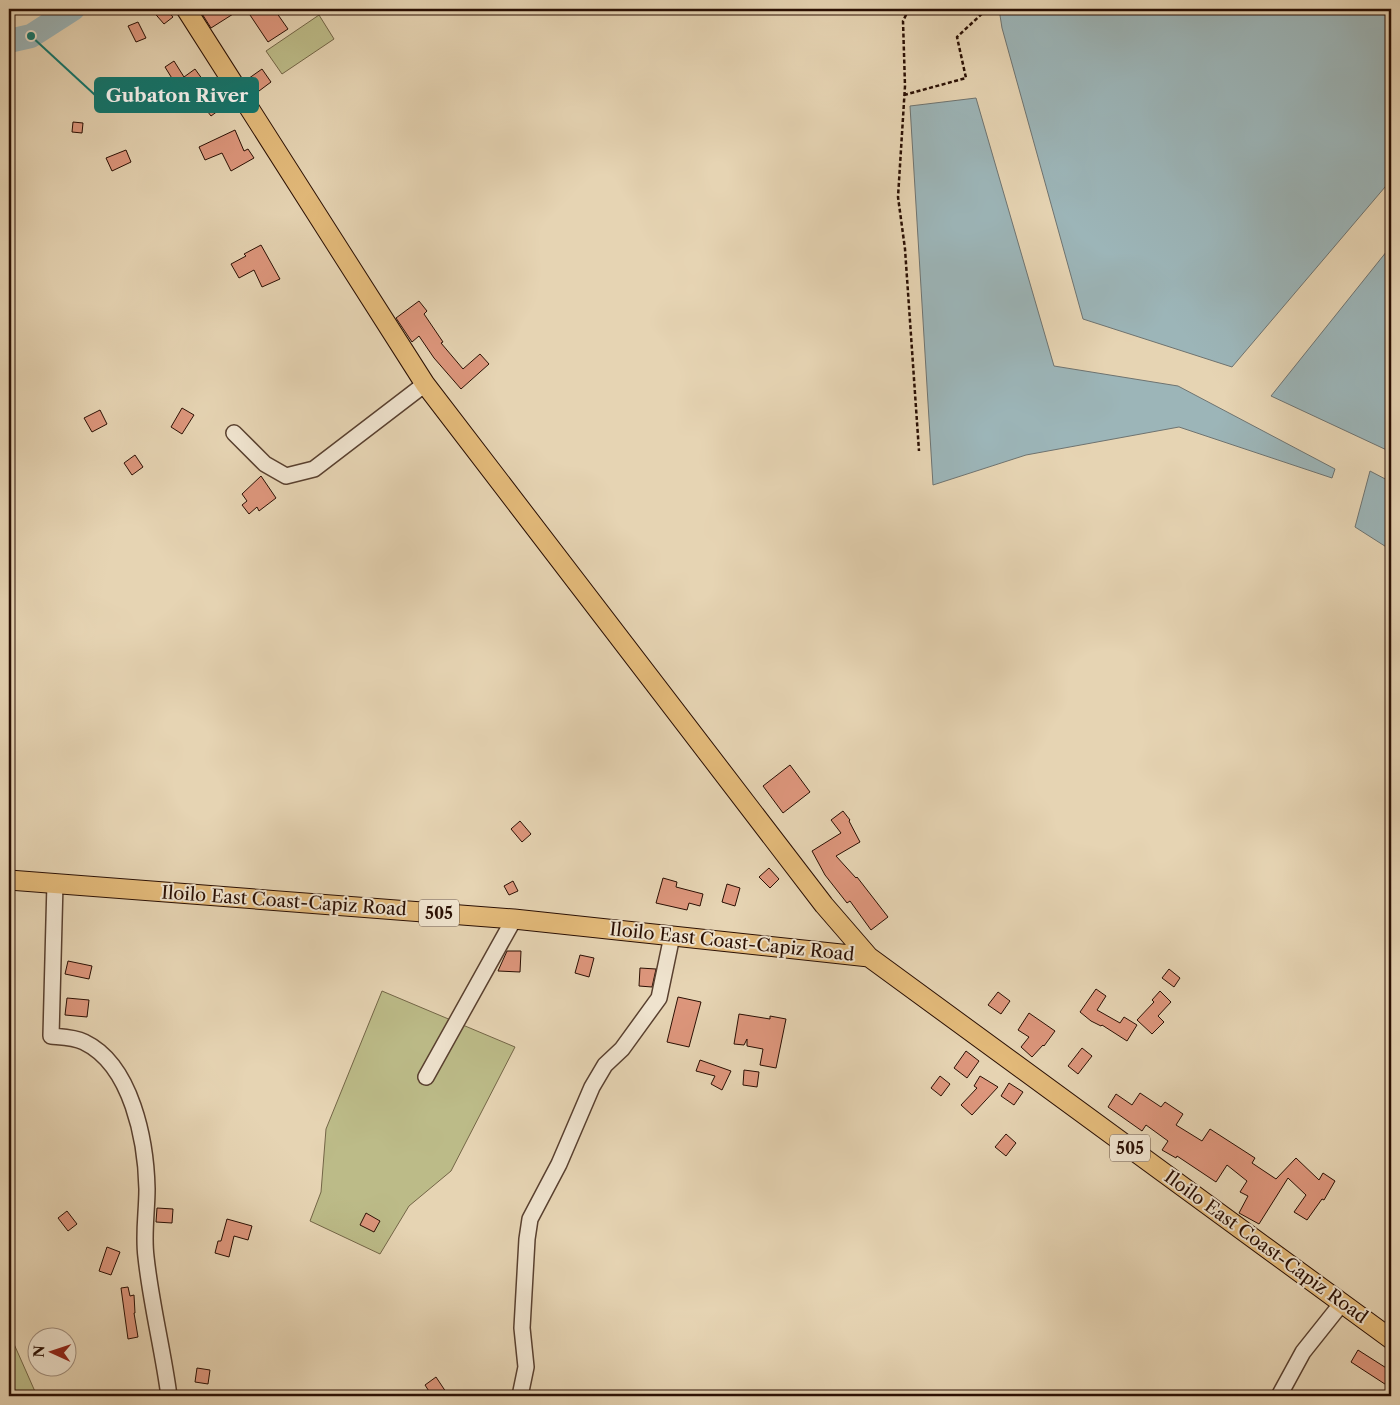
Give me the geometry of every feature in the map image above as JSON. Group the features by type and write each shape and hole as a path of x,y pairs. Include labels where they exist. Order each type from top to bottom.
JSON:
{"main road":[{"path":"186,9 425,384 824,905 869,956"},
{"name":"Iloilo East Coast-Capiz Road","path":"9,880 514,919 869,956 1391,1339"}],"street":[{"path":"234,433 265,464 286,476 314,470 425,384"},
{"path":"55,883 51,1036 84,1041 102,1054 125,1082 136,1115 147,1189 143,1234 169,1396"},
{"path":"426,1077 514,919"},
{"path":"520,1396 526,1367 522,1328 526,1239 530,1219 559,1164 592,1087 605,1065 622,1049 659,998 672,936"},
{"path":"1279,1396 1303,1352 1342,1303"}],"path":[{"path":"909,9 903,21 904,95 898,198 905,249 919,451"},
{"path":"904,95 966,78 957,37 987,9"}],"shaded area":[{"path":"319,15 334,39 282,74 266,51"},
{"path":"382,991 515,1047 451,1171 409,1206 380,1254 310,1221 321,1192 326,1129"},
{"path":"9,1320 10,1335 37,1396 9,1396"}],"water":[{"path":"999,9 1391,9 1391,180 1232,367 1083,319 1002,28"},
{"path":"976,98 1054,366 1178,386 1335,469 1332,478 1179,427 1026,455 933,485 910,106"},
{"path":"1391,246 1391,452 1271,396"},
{"path":"1370,471 1391,482 1391,550 1355,527"}],"building":[{"path":"151,9 166,9 173,17 164,24"},
{"path":"199,9 241,9 211,28"},
{"path":"246,9 274,9 288,29 268,42"},
{"path":"138,22 146,38 136,42 128,26"},
{"path":"174,61 184,77 195,69 213,94 216,92 226,105 211,116 194,94 186,100 181,93 156,108 148,94 173,80 165,67"},
{"path":"262,69 271,82 255,94 245,81"},
{"path":"73,122 83,123 82,133 72,132"},
{"path":"235,130 244,151 248,149 254,158 231,171 222,153 205,160 199,147"},
{"path":"126,150 131,162 112,171 106,158"},
{"path":"261,245 280,279 262,287 254,270 239,278 231,264"},
{"path":"419,301 427,311 424,314 443,342 441,343 463,369 480,354 489,364 461,389 434,358 419,336 412,342 396,318"},
{"path":"182,408 194,415 182,434 171,427"},
{"path":"100,410 107,424 92,432 84,418"},
{"path":"135,455 143,467 132,475 124,463"},
{"path":"261,476 276,498 259,511 257,507 249,514 242,505 247,501 242,494"},
{"path":"790,765 810,792 783,813 763,786"},
{"path":"843,811 850,820 860,842 836,856 857,877 888,917 871,930 850,901 847,903 825,875 812,851 841,833 831,820"},
{"path":"520,821 531,834 522,842 511,829"},
{"path":"769,868 779,879 770,888 759,877"},
{"path":"663,878 677,882 676,887 703,894 700,906 689,903 687,910 656,903"},
{"path":"513,881 518,891 509,895 504,886"},
{"path":"727,884 740,888 735,906 722,902"},
{"path":"507,951 521,951 520,972 498,971"},
{"path":"580,955 594,958 589,977 575,973"},
{"path":"68,961 92,966 89,979 65,974"},
{"path":"640,968 656,969 652,987 639,986"},
{"path":"1169,969 1180,978 1174,987 1162,978"},
{"path":"1096,989 1106,996 1097,1010 1120,1023 1124,1017 1137,1025 1127,1041 1102,1025 1091,1021 1080,1012"},
{"path":"1160,991 1171,1002 1158,1016 1164,1022 1152,1034 1137,1020 1154,1002 1152,1000"},
{"path":"998,992 1010,1001 1001,1014 988,1005"},
{"path":"678,997 701,1002 689,1047 667,1042"},
{"path":"67,998 89,1000 87,1017 65,1015"},
{"path":"1029,1013 1055,1031 1044,1046 1032,1057 1021,1047 1029,1037 1018,1030"},
{"path":"739,1014 770,1019 770,1016 786,1019 776,1068 760,1065 763,1049 747,1046 747,1039 744,1045 734,1044"},
{"path":"1082,1048 1092,1056 1078,1074 1068,1066"},
{"path":"966,1051 979,1061 967,1078 954,1068"},
{"path":"700,1060 731,1071 722,1090 711,1084 715,1076 696,1071"},
{"path":"744,1070 759,1072 757,1087 743,1085"},
{"path":"940,1076 950,1084 941,1096 931,1088"},
{"path":"980,1076 998,1087 972,1115 961,1105 977,1088 974,1086"},
{"path":"1009,1083 1023,1092 1014,1105 1001,1096"},
{"path":"1140,1093 1161,1107 1165,1102 1183,1114 1176,1125 1202,1141 1210,1129 1255,1158 1252,1163 1276,1179 1296,1158 1319,1180 1323,1173 1335,1181 1324,1200 1322,1199 1307,1220 1294,1212 1306,1195 1288,1178 1259,1224 1239,1213 1248,1196 1240,1192 1247,1181 1227,1165 1216,1182 1177,1156 1176,1158 1162,1150 1168,1141 1146,1125 1142,1131 1108,1107 1116,1094 1132,1105"},
{"path":"1006,1134 1016,1143 1006,1156 995,1147"},
{"path":"157,1208 173,1209 172,1223 156,1222"},
{"path":"67,1211 77,1224 68,1231 58,1218"},
{"path":"366,1213 380,1221 374,1232 360,1225"},
{"path":"227,1219 252,1226 248,1240 234,1236 229,1257 215,1253 218,1241 221,1241"},
{"path":"107,1247 120,1252 111,1275 99,1271"},
{"path":"128,1287 130,1296 134,1295 134,1313 138,1337 128,1339 121,1288"},
{"path":"1358,1350 1391,1371 1391,1388 1351,1362"},
{"path":"197,1368 210,1370 208,1384 195,1382"},
{"path":"436,1377 446,1392 440,1396 432,1396 425,1385"}],"waterway":[{"path":"9,41 31,36 73,9"}],"place":[{"name":"Gubaton River","path":"31,36"}]}
